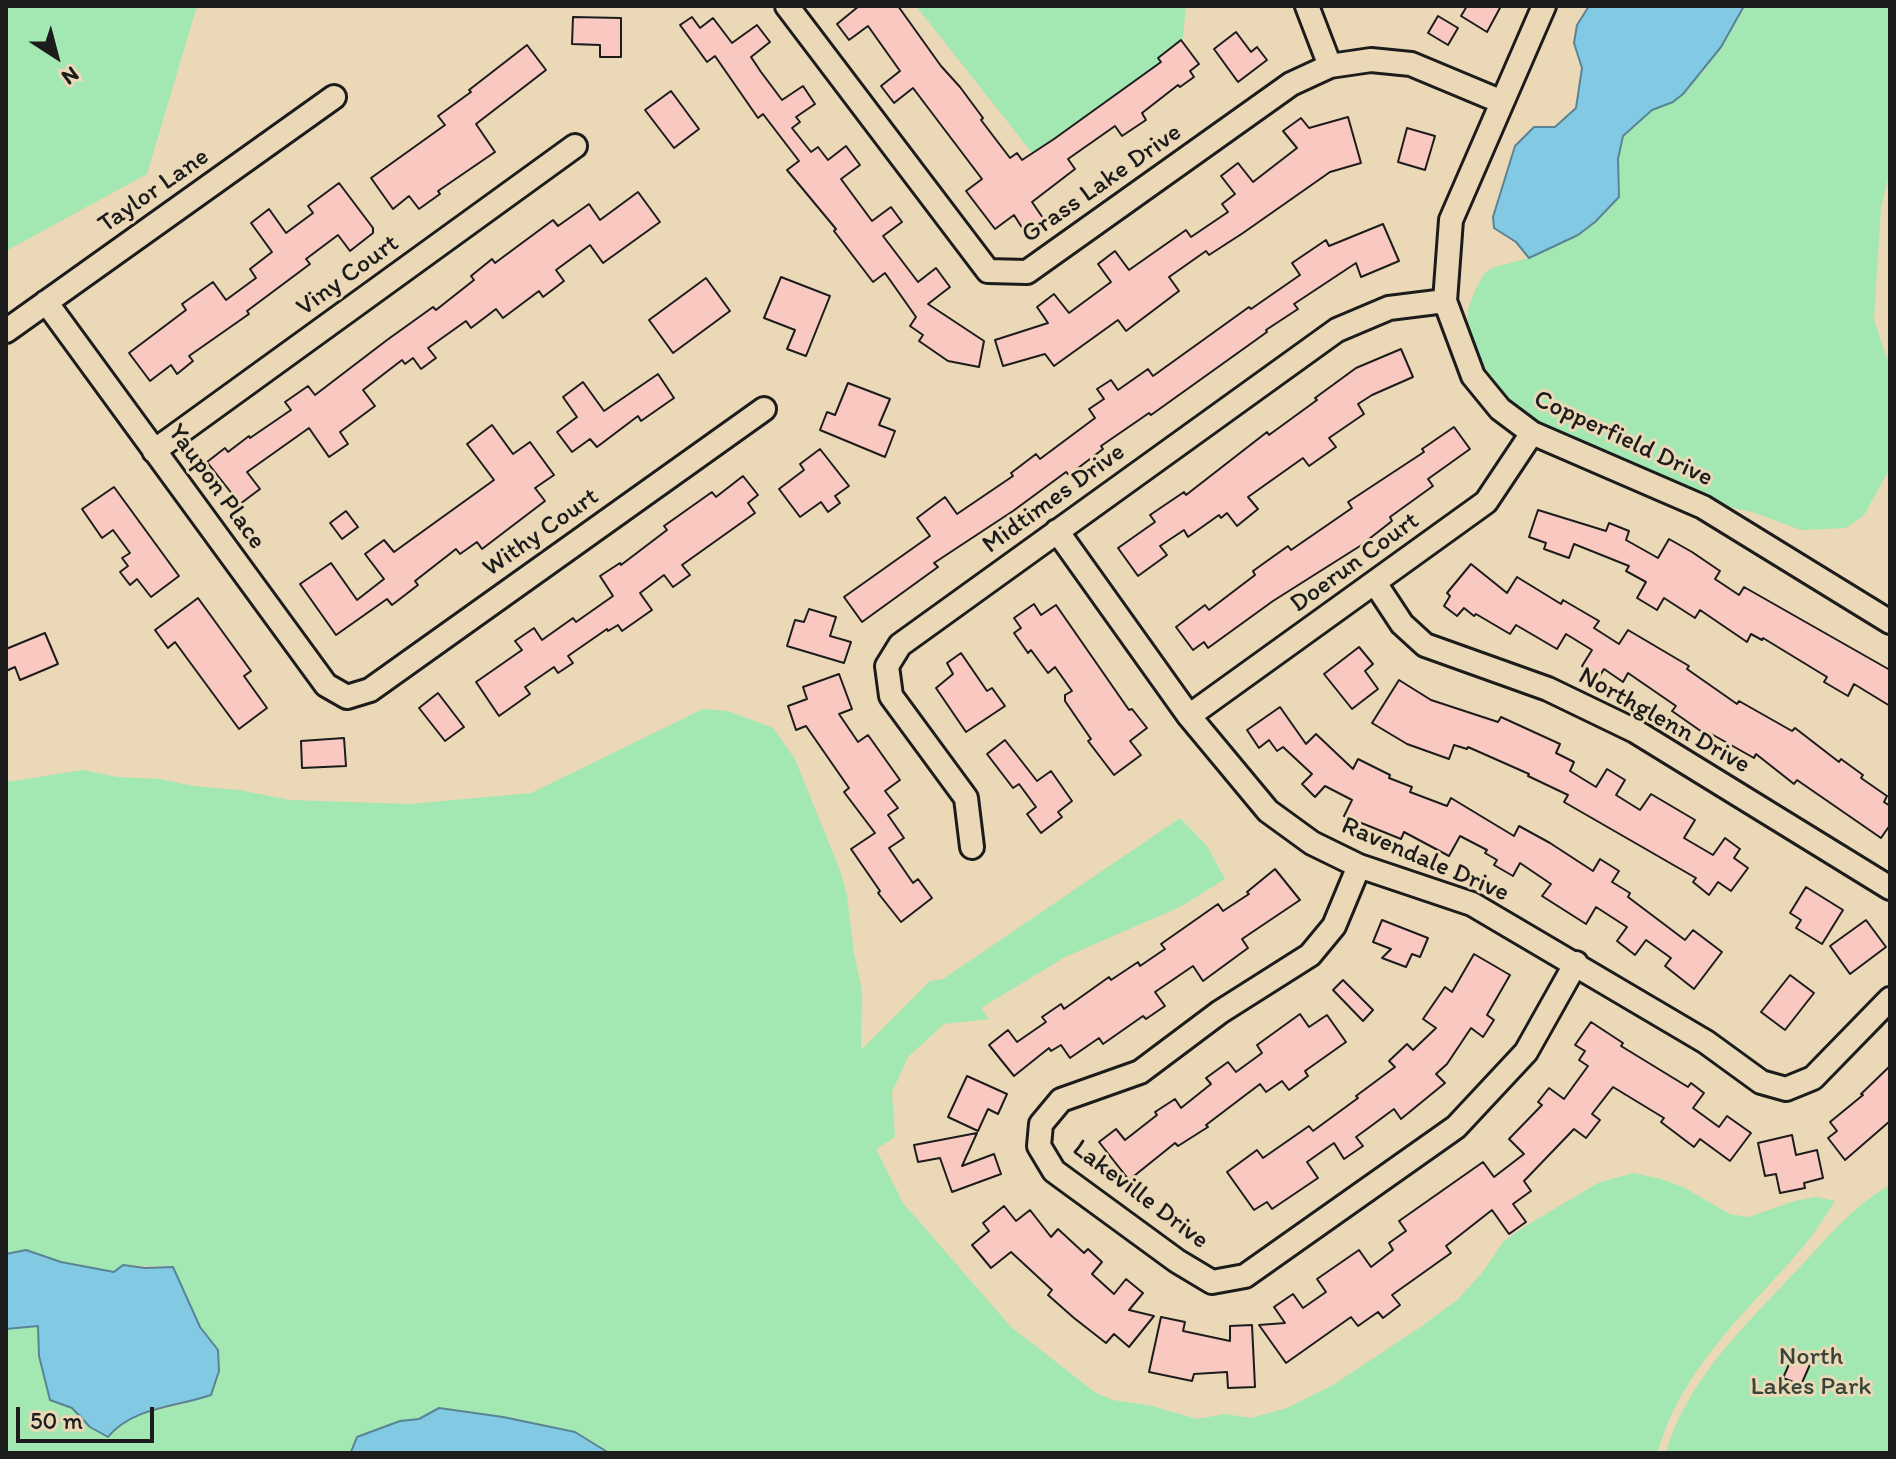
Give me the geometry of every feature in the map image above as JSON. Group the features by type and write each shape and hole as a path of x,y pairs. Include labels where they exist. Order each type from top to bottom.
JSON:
{"street":[{"name":"Grass Lake Drive","path":"787,6 988,271 1027,272 1291,84 1330,66 1371,60 1411,64 1502,102"},
{"path":"1307,6 1330,66"},
{"name":"Copperfield Drive","path":"1544,6 1451,220 1445,301 1473,376 1500,409 1532,433 1703,507 1890,622"},
{"name":"Taylor Lane","path":"6,331 334,97"},
{"name":"Viny Court","path":"154,451 575,146"},
{"name":"Midtimes Drive","path":"972,847 966,798 891,696 887,666 900,645 1337,330 1389,308 1445,301"},
{"name":"Yaupon Place","path":"46,302 326,685 347,697"},
{"name":"Withy Court","path":"347,697 370,690 764,409"},
{"name":"Doerun Court","path":"1189,716 1486,502 1532,433"},
{"name":"Ravendale Drive","path":"1057,531 1189,716 1268,811 1312,843 1359,866 1472,904 1706,1042 1761,1082 1786,1089 1813,1078 1890,999"},
{"name":"Northglenn Drive","path":"1375,583 1402,624 1425,645 1548,689 1635,731 1890,888"},
{"name":"Lakeville Drive","path":"1359,866 1334,926 1310,955 1220,1012 1140,1072 1061,1100 1041,1124 1039,1146 1054,1171 1177,1261 1212,1282 1245,1276 1456,1127 1526,1052 1576,963"}],"green space":[{"path":"8,6 197,6 147,174 6,251"},
{"path":"916,6 1186,6 1178,84 1040,163"},
{"path":"1744,6 1890,6 1890,170 1881,208 1874,319 1890,363 1890,468 1864,515 1846,528 1801,530 1752,512 1720,505 1536,424 1515,408 1476,356 1467,332 1468,309 1485,273 1578,236 1619,197 1618,159 1622,136 1652,110 1673,102 1702,73"},
{"path":"703,709 728,711 773,728 795,759 841,873 847,896 862,991 861,1050 930,981 943,979 1180,818 1207,846 1225,879 1180,907 1065,957 981,1008 989,1019 944,1024 908,1057 892,1092 895,1137 876,1149 903,1203 1011,1327 1096,1393 1113,1400 1152,1406 1197,1419 1225,1414 1251,1418 1287,1408 1333,1385 1457,1300 1481,1274 1504,1241 1524,1227 1598,1183 1633,1173 1683,1187 1730,1214 1748,1217 1816,1197 1835,1201 1807,1242 1718,1342 1699,1368 1668,1423 1658,1453 609,1453 575,1432 439,1408 419,1419 400,1421 352,1453 6,1453 6,1329 38,1325 39,1356 72,1408 90,1427 118,1425 138,1415 194,1401 218,1350 200,1327 173,1267 123,1265 114,1272 61,1262 26,1250 6,1254 6,782 83,770 117,777 160,779 239,790 290,800 410,804 531,793"},
{"name":"North Lakes Park","path":"1890,1185 1890,1453 1666,1453 1688,1400 1721,1353 1842,1223"}],"water":[{"path":"1589,6 1744,6 1721,47 1683,94 1673,102 1652,110 1623,136 1618,159 1619,197 1578,235 1529,258 1516,242 1494,228 1493,217 1515,146 1534,127 1555,127 1576,108 1582,68 1574,43 1577,25"},
{"path":"26,1250 61,1262 114,1272 123,1265 173,1267 200,1327 218,1350 219,1371 211,1395 129,1419 108,1437 90,1427 72,1408 50,1400 39,1356 38,1326 6,1329 6,1254"},
{"path":"439,1408 575,1432 609,1453 351,1452 357,1437 400,1421 419,1419"}],"building":[{"path":"859,6 898,6 1010,158 1017,153 1022,160 1054,139 1161,62 1158,58 1181,40 1199,64 1190,71 1194,77 1180,87 1178,85 1142,113 1146,120 1122,136 1115,126 1068,159 1075,169 1032,202 1045,221 1026,234 1014,215 995,229 966,191 982,179 913,88 894,103 881,86 900,71 868,26 849,40 837,24"},
{"path":"1467,6 1501,6 1487,32 1461,16"},
{"path":"1438,16 1458,28 1448,45 1428,33"},
{"path":"573,17 621,18 621,57 600,57 600,45 572,44"},
{"path":"692,17 700,28 713,18 732,43 757,25 770,42 751,57 761,72 782,100 803,86 815,104 796,117 800,122 792,128 811,152 818,147 828,160 846,146 860,165 841,179 872,221 891,207 902,222 883,236 918,282 936,268 950,287 928,304 984,341 979,367 948,361 919,341 923,335 910,326 916,317 885,273 873,282 834,231 836,229 787,170 799,161 763,114 758,118 715,56 707,62 680,25"},
{"path":"1236,32 1251,52 1257,47 1267,60 1238,82 1214,49"},
{"path":"527,45 546,70 476,124 495,152 438,191 440,194 419,209 409,196 393,209 371,178 445,125 438,116"},
{"path":"671,91 699,129 674,148 645,110"},
{"path":"1348,117 1361,163 1330,172 1243,233 1209,255 1206,251 1169,277 1179,291 1126,331 1118,320 1054,366 1045,354 1003,366 995,340 1048,323 1037,307 1054,294 1069,313 1111,282 1098,264 1115,251 1129,270 1186,230 1191,237 1228,212 1222,204 1235,194 1221,176 1238,163 1253,182 1297,148 1283,131 1301,118 1309,128"},
{"path":"1407,128 1435,136 1425,170 1398,162"},
{"path":"339,183 373,228 373,233 350,251 338,235 306,259 310,264 247,311 249,314 189,356 193,361 177,374 171,365 150,381 129,353 186,310 182,304 213,282 226,300 256,278 250,269 272,252 251,223 269,209 286,233 313,213 308,206"},
{"path":"638,192 660,222 603,263 590,245 556,270 564,281 543,297 539,291 503,318 496,309 471,328 466,321 428,348 436,358 421,369 413,358 405,364 402,360 363,390 375,406 340,432 348,444 329,457 309,428 247,472 260,489 240,504 207,462 225,448 228,452 291,410 285,402 308,386 315,395 433,307 436,310 474,280 471,276 492,259 495,263 553,220 558,226 589,204 600,220"},
{"path":"1383,224 1399,261 1361,277 1356,263 1294,304 1298,309 1267,332 1151,415 1149,413 1101,446 1103,449 1069,475 1066,472 934,563 938,567 862,622 844,597 930,536 917,518 945,497 957,514 1013,476 1011,473 1036,454 1040,459 1095,418 1089,409 1104,399 1097,389 1111,380 1118,390 1148,369 1153,376 1249,307 1251,309 1300,275 1292,263 1326,240 1329,246"},
{"path":"781,277 830,296 806,356 787,349 795,330 764,318"},
{"path":"706,278 730,311 673,353 649,320"},
{"path":"1401,349 1413,377 1358,404 1364,414 1329,438 1336,447 1309,466 1303,458 1248,497 1258,509 1237,526 1227,513 1221,518 1219,515 1188,537 1184,530 1160,546 1167,555 1138,576 1118,548 1155,522 1150,515 1184,492 1186,495 1356,368"},
{"path":"658,374 674,398 641,421 638,416 597,447 590,439 572,452 557,432 577,417 563,397 583,382 604,411"},
{"path":"848,383 890,399 879,425 895,431 885,457 820,430 827,412 835,415"},
{"path":"492,425 513,454 530,442 554,475 535,488 545,501 482,549 477,542 460,554 456,549 415,581 418,585 392,605 387,599 336,635 300,584 331,563 357,600 384,579 365,554 384,540 394,552 494,480 467,444"},
{"path":"1454,427 1470,449 1428,479 1433,486 1390,517 1392,521 1360,546 1273,601 1208,648 1204,642 1193,650 1176,627 1205,605 1209,610 1255,575 1253,571 1288,546 1291,550 1352,508 1348,502 1424,452 1422,449"},
{"path":"820,449 849,486 835,496 840,503 828,512 821,502 800,517 779,489 804,470 800,464"},
{"path":"743,476 758,495 748,503 755,513 682,565 690,575 673,587 664,575 640,593 652,610 622,631 618,625 607,629 568,656 573,663 558,673 554,667 525,687 530,694 499,716 476,682 522,650 515,641 534,628 542,640 573,618 576,622 613,596 600,576 621,565 667,530 664,526 712,492 716,497"},
{"path":"114,487 179,576 151,597 137,579 130,585 120,572 128,566 122,558 130,553 113,530 102,538 82,509"},
{"path":"1538,510 1606,531 1609,523 1629,531 1626,540 1658,558 1669,539 1720,571 1715,579 1739,595 1744,587 1890,670 1890,706 1854,684 1848,696 1824,682 1827,677 1763,638 1751,634 1747,642 1700,610 1695,618 1664,598 1657,610 1637,598 1646,582 1626,571 1629,566 1574,544 1569,558 1544,549 1546,543 1529,537"},
{"path":"346,511 358,527 342,539 330,523"},
{"path":"1471,564 1507,593 1517,577 1561,604 1563,600 1599,621 1594,628 1619,644 1628,630 1689,666 1687,669 1737,704 1739,701 1792,731 1795,728 1839,762 1841,759 1863,775 1861,778 1887,796 1884,802 1890,806 1890,825 1881,838 1797,780 1794,784 1756,754 1754,758 1706,731 1705,734 1672,711 1676,706 1628,673 1623,682 1604,669 1599,677 1582,666 1592,650 1566,634 1557,649 1516,625 1510,634 1464,608 1457,616 1444,606 1450,596 1447,593"},
{"path":"198,598 251,671 244,676 267,708 239,729 175,642 168,648 155,630"},
{"path":"1034,604 1041,615 1056,605 1129,710 1132,709 1147,728 1130,741 1141,755 1114,775 1088,741 1091,739 1065,701 1065,695 1072,691 1055,667 1048,673 1014,633 1021,628 1014,618"},
{"path":"809,609 836,617 830,636 851,642 844,663 787,646 795,620 804,622"},
{"path":"45,633 58,664 20,680 15,667 6,671 6,649"},
{"path":"1359,647 1373,664 1365,671 1378,689 1352,709 1324,674"},
{"path":"961,653 987,691 992,688 1005,706 966,732 936,688 953,674 947,663"},
{"path":"839,674 852,709 839,714 858,742 868,735 900,780 885,791 898,808 888,815 904,838 889,848 913,883 918,879 932,898 901,922 878,893 880,891 851,849 875,833 844,792 849,788 806,726 796,730 788,706 807,699 803,687"},
{"path":"1399,680 1431,700 1498,722 1501,717 1560,744 1556,753 1574,762 1570,771 1596,787 1607,769 1625,780 1616,795 1640,810 1651,794 1695,820 1684,838 1713,855 1725,838 1740,849 1734,858 1748,868 1731,891 1718,882 1709,895 1693,882 1696,878 1564,802 1568,795 1529,774 1468,747 1454,745 1449,759 1407,744 1372,723"},
{"path":"438,693 464,727 445,741 419,708"},
{"path":"1280,707 1306,744 1316,734 1353,769 1358,759 1390,775 1389,778 1412,787 1410,792 1447,806 1451,798 1514,836 1519,826 1593,871 1600,859 1619,871 1612,882 1630,893 1628,897 1685,940 1693,930 1722,952 1694,989 1665,966 1671,958 1646,940 1635,955 1617,941 1627,927 1596,907 1586,924 1542,896 1551,884 1520,863 1513,876 1494,865 1497,860 1485,853 1487,850 1460,836 1449,856 1404,832 1401,839 1344,816 1352,800 1325,786 1315,797 1302,784 1312,774 1283,747 1277,751 1269,740 1259,748 1247,730"},
{"path":"344,738 346,766 302,768 301,741"},
{"path":"1005,740 1037,781 1051,771 1072,801 1058,812 1062,817 1041,833 1027,814 1036,807 1019,784 1013,788 987,754"},
{"path":"1275,869 1300,900 1242,939 1248,948 1203,981 1193,966 1155,992 1165,1006 1146,1019 1143,1016 1103,1044 1099,1038 1070,1058 1061,1045 1051,1051 1049,1048 1014,1076 989,1045 1008,1030 1017,1042 1046,1022 1042,1017 1061,1004 1064,1009 1109,977 1111,980 1138,962 1140,966 1165,949 1161,944 1218,904 1223,911 1249,894 1247,892"},
{"path":"1806,887 1843,910 1822,944 1796,928 1801,920 1790,913"},
{"path":"1382,920 1428,938 1420,957 1412,954 1406,967 1382,958 1391,949 1373,942"},
{"path":"1866,920 1886,947 1850,974 1830,946"},
{"path":"1474,954 1510,975 1487,1015 1494,1020 1483,1037 1471,1028 1447,1064 1436,1074 1445,1083 1401,1119 1394,1109 1356,1137 1363,1146 1344,1159 1334,1143 1307,1162 1318,1178 1272,1209 1267,1202 1254,1210 1227,1172 1257,1150 1263,1158 1309,1126 1313,1131 1395,1067 1389,1061 1407,1044 1413,1050 1436,1028 1423,1019 1445,987 1452,992"},
{"path":"1790,975 1814,993 1785,1030 1761,1012"},
{"path":"1343,980 1373,1010 1363,1021 1333,990"},
{"path":"1300,1014 1309,1027 1327,1015 1346,1042 1305,1071 1308,1076 1289,1090 1282,1081 1266,1092 1260,1084 1206,1125 1208,1127 1178,1146 1175,1143 1129,1180 1099,1142 1116,1129 1125,1140 1157,1115 1155,1112 1175,1099 1181,1108 1211,1084 1206,1078 1228,1062 1236,1072 1262,1053 1257,1045"},
{"path":"1591,1022 1623,1043 1621,1046 1688,1087 1691,1083 1704,1093 1693,1108 1719,1127 1727,1116 1751,1133 1730,1161 1700,1139 1694,1147 1661,1122 1664,1118 1613,1087 1592,1114 1600,1120 1586,1138 1574,1129 1524,1181 1531,1191 1513,1204 1526,1222 1509,1234 1492,1210 1446,1246 1451,1253 1392,1295 1400,1305 1383,1318 1378,1312 1358,1326 1351,1317 1286,1363 1259,1325 1285,1323 1274,1307 1293,1294 1303,1308 1326,1292 1317,1279 1359,1250 1371,1267 1393,1250 1389,1243 1406,1231 1399,1221 1483,1162 1494,1177 1524,1154 1509,1139 1542,1105 1538,1102 1549,1088 1564,1099 1588,1066 1579,1060 1585,1051 1575,1045"},
{"path":"1890,1066 1890,1121 1845,1160 1828,1138 1837,1131 1830,1122 1863,1095"},
{"path":"967,1076 1007,1094 998,1114 988,1109 978,1131 948,1117"},
{"path":"977,1133 962,1166 994,1154 1001,1174 952,1192 940,1158 918,1162 914,1145"},
{"path":"1792,1135 1796,1155 1817,1150 1823,1178 1804,1183 1805,1188 1780,1193 1776,1174 1765,1176 1758,1143"},
{"path":"1004,1206 1016,1221 1030,1210 1051,1237 1058,1229 1084,1253 1088,1249 1102,1262 1092,1274 1114,1294 1126,1279 1143,1293 1129,1310 1154,1316 1129,1347 1114,1334 1106,1343 1074,1318 1048,1295 1052,1290 1011,1252 991,1268 972,1245 989,1231 983,1223"},
{"path":"1161,1317 1185,1322 1183,1331 1230,1341 1230,1326 1252,1325 1255,1387 1228,1388 1227,1372 1194,1374 1192,1381 1149,1372"},
{"path":"1794,1353 1812,1360 1801,1385 1783,1378"}]}
